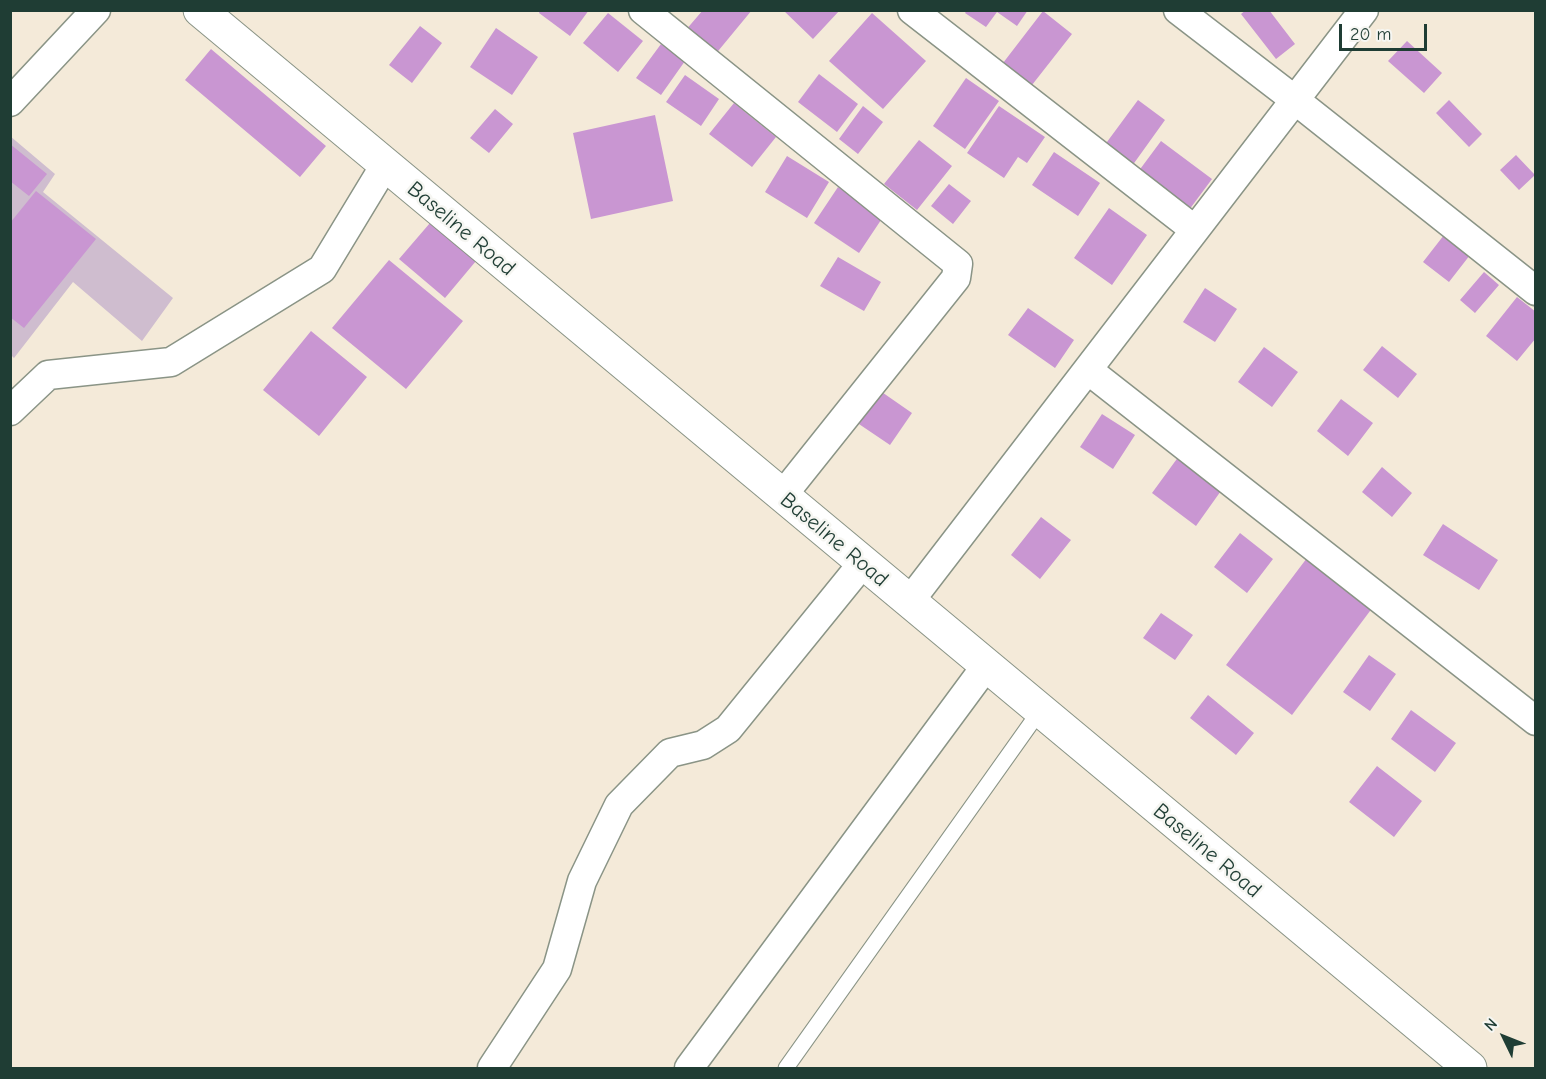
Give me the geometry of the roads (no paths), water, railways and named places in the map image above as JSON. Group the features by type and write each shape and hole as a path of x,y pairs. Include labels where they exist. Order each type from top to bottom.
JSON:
{"main road":[{"name":"Baseline Road","path":"200,10 1039,712 1470,1068"}],"street":[{"path":"10,102 96,10"},
{"path":"643,10 958,264 956,278 782,496"},
{"path":"912,10 1196,230"},
{"path":"1178,10 1295,99 1536,291"},
{"path":"909,602 1364,10"},
{"path":"10,411 48,375 171,362 322,269 385,165"},
{"path":"1088,370 1536,721"},
{"path":"492,1068 558,969 582,881 619,805 670,753 703,746 728,729 862,564"},
{"path":"689,1068 986,666"}],"lane":[{"path":"786,1068 1039,712"}]}
